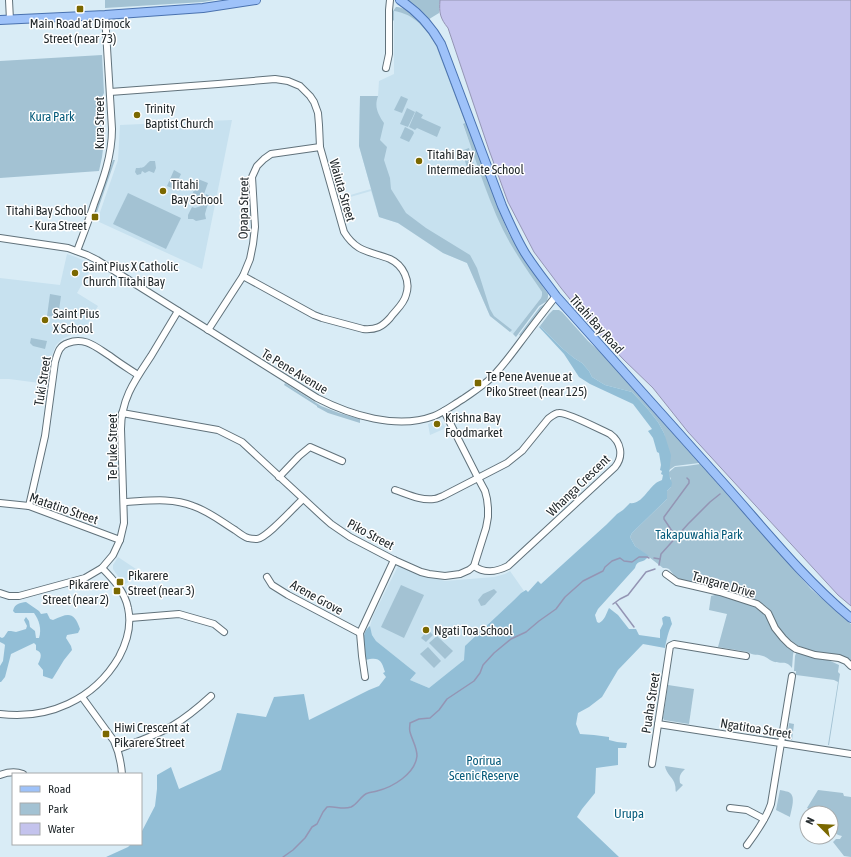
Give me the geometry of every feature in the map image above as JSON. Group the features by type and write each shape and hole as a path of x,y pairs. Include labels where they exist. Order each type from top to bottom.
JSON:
{"main road":[{"path":"0,20 203,8 256,0"},
{"name":"Titahi Bay Road","path":"400,0 426,21 441,44 502,206 533,266 556,296 780,547 814,584 851,618"}],"street":[{"path":"9,0 10,20"},
{"path":"386,68 389,54 390,0"},
{"name":"Kura Street","path":"77,251 103,182 110,158 112,129 105,14"},
{"name":"Waiuta Street","path":"110,92 275,78 295,83 305,91 314,102 318,112 320,147 347,238 360,248 398,264 405,273 407,285 406,295 403,302 385,324 370,330 314,315 243,276"},
{"name":"Opapa Street","path":"208,330 243,276 250,260 255,227 252,178 257,166 271,154 320,147"},
{"name":"Te Pene Avenue","path":"0,238 68,248 97,260 316,398 344,410 379,419 403,421 422,419 444,412 483,385 492,378 505,363 556,296"},
{"name":"Te Puke Street","path":"102,568 113,555 120,540 124,523 121,434 122,413 127,397 138,375 178,311"},
{"name":"Tuki Street","path":"30,506 45,436 55,362 58,352 63,345 74,340 92,344 138,375"},
{"path":"444,412 485,491 487,499 488,517 484,536 474,566"},
{"name":"Piko Street","path":"122,413 218,430 242,442 303,499 342,532 420,572 437,576 460,574 474,566"},
{"name":"Whanga Crescent","path":"474,566 486,572 500,570 508,566 615,467 619,461 620,449 617,441 610,434 567,414 558,413 548,419 517,456 478,478"},
{"path":"279,477 310,447 342,461"},
{"path":"395,490 420,498 434,499 478,478"},
{"path":"124,502 166,500 186,503 205,512 248,538 257,539 263,537 270,531 303,499"},
{"name":"Matatiro Street","path":"0,503 30,506 120,540"},
{"path":"365,677 360,633 394,560"},
{"path":"0,593 9,596 26,594 78,581 102,568 124,595 130,618 128,635 123,650 115,664 94,688 82,697 59,708 32,715 14,716 0,714"},
{"name":"Tangare Drive","path":"666,574 677,582 720,592 757,604 768,613 775,628 783,638 796,649 815,655 839,658 851,666"},
{"name":"Arene Grove","path":"267,577 272,585 360,633"},
{"path":"130,618 179,614 214,624 224,632"},
{"name":"Puaha Street","path":"652,764 670,646 674,644 746,656"},
{"path":"747,845 769,811 772,800 792,676"},
{"path":"118,748 153,736 172,727 196,710 211,696"},
{"path":"82,697 118,748 122,773"},
{"name":"Ngatitoa Street","path":"658,724 851,754"},
{"path":"0,775 8,772 18,773"},
{"path":"730,808 747,810 764,819"}],"shaded area":[{"name":"Titahi Bay Intermediate School","path":"394,11 413,17 423,27 436,46 465,124 463,125 493,208 510,242 542,292 541,298 513,334 490,316 467,263 443,253 398,223 379,217 371,191 340,200 340,198 371,189 359,146 360,96 378,96 379,81 394,74"},
{"name":"Titahi Bay School","path":"232,120 202,269 97,221 118,160 120,125"},
{"name":"Saint Pius X School","path":"67,254 93,265 77,293 98,306 82,334 71,335 62,339 56,345 51,357 47,384 0,379 0,278 60,285"},
{"path":"438,420 441,421 446,428 430,435 428,424"},
{"path":"118,557 142,573 124,585 113,569 113,565"},
{"name":"Ngati Toa School","path":"399,564 445,581 494,577 510,571 524,591 490,622 464,660 429,688 410,680 416,673 376,641 372,635 370,626 373,616"}],"green space":[{"path":"105,0 215,0 105,8"},
{"path":"400,0 440,0 439,13 426,21"},
{"path":"396,7 406,10 416,18 426,29 435,42 508,232 548,294 547,301 539,306 516,337 513,334 541,298 542,292 510,243 496,215 463,124 465,123 436,46 424,28 408,15 394,11 394,21 393,11"},
{"name":"Kura Park","path":"102,55 105,133 99,171 0,178 0,61"},
{"path":"360,96 378,96 376,104 377,110 384,123 380,140 387,147 384,160 390,178 391,189 406,213 426,228 470,255 477,268 490,309 494,316 512,330 510,332 490,316 467,263 443,253 398,223 379,217 359,146"},
{"path":"401,96 408,99 402,113 394,110"},
{"path":"407,108 415,112 408,127 400,124"},
{"path":"416,111 423,115 421,118 441,127 437,137 417,128 415,130 409,127"},
{"path":"405,127 414,133 409,142 400,138"},
{"path":"469,148 477,171 469,174 461,151"},
{"path":"113,160 115,160 96,215 94,215"},
{"path":"150,161 155,161 156,168 154,173 149,171 145,173 142,171 141,174 137,175 135,172 136,168 145,166"},
{"path":"174,170 181,174 174,189 167,186"},
{"path":"198,179 208,183 201,202 191,198"},
{"path":"128,193 181,218 166,249 113,224"},
{"path":"206,194 210,196 205,214 206,219 196,221 193,219 188,219 188,215 192,207 195,208 201,206"},
{"path":"50,294 61,296 58,317 47,316"},
{"path":"545,304 521,336 519,335 540,307"},
{"path":"553,310 559,310 562,312 601,353 699,463 675,466 669,470 664,433 658,422 647,408 632,392 605,385 592,377 582,363 562,348 540,326"},
{"name":"Porirua Scenic Reserve","path":"540,326 562,348 582,363 592,377 605,385 632,392 658,422 664,433 671,455 669,475 672,483 671,487 667,491 667,499 632,533 630,537 635,546 649,556 645,560 637,563 635,568 598,609 595,615 597,622 601,622 609,608 618,615 629,629 636,629 639,635 660,638 660,630 663,624 662,618 665,616 670,617 672,624 665,648 643,644 618,670 602,697 578,713 576,724 580,734 609,737 609,740 627,743 626,748 618,748 618,765 596,768 595,793 577,817 619,857 106,857 130,845 142,845 142,831 155,806 157,775 171,767 179,789 221,770 237,713 266,717 274,697 304,694 309,720 379,686 386,677 383,673 385,672 381,662 376,659 365,660 364,637 370,626 372,635 376,641 416,673 410,680 429,688 464,660 465,646 521,593 526,590 528,592 538,581 541,584 617,514 630,503 638,502 656,483 662,480 663,475 661,474 662,471 660,470 661,465 659,453 657,452 653,438 648,431 652,429 633,404 590,384 579,377 564,354 539,327"},
{"path":"31,338 47,341 45,349 33,346 30,343"},
{"path":"285,383 321,406 360,419 360,423 328,413 284,385"},
{"name":"Takapuwahia Park","path":"700,464 811,589 851,624 851,661 837,655 813,652 797,645 786,637 767,607 756,600 710,586 681,580 669,569 663,568 635,546 630,537 632,533 667,499 667,491 671,487 671,478 668,476 669,472 675,467"},
{"path":"401,585 424,595 404,638 381,627"},
{"path":"494,589 497,592 485,605 481,606 478,600 483,594"},
{"path":"719,594 752,604 764,612 794,650 792,668 786,663 778,663 761,655 718,647 727,614 709,610 711,596"},
{"path":"26,602 41,614 47,613 50,619 53,620 67,615 73,616 80,629 78,633 67,635 66,638 72,650 52,679 43,676 43,670 38,664 41,657 40,652 36,650 36,645 34,643 11,654 5,677 0,682 0,666 3,661 5,645 0,642 0,637 4,637 8,631 16,632 26,629 27,626 24,620 26,617 29,621 30,627 35,631 36,638 39,638 40,625 34,613 15,613 13,611 16,605"},
{"path":"428,630 433,635 426,642 421,638"},
{"path":"437,636 453,651 445,659 429,643"},
{"path":"428,647 441,661 434,668 420,654"},
{"path":"797,651 808,656 826,659 839,665 838,672 840,674 829,745 838,682 834,680 796,675 796,671 794,671 795,656"},
{"path":"668,685 694,689 689,724 664,720 663,718"},
{"path":"789,723 794,724 792,740 789,740 787,737"},
{"path":"665,766 685,769 680,777 680,783 683,785 676,792 673,780"},
{"path":"780,790 788,792 792,795 793,804 790,817 776,810"},
{"path":"818,790 843,793 844,796 851,797 851,857 844,856 835,845 839,845 839,839 842,836 839,835 839,805 809,805"}],"water":[{"path":"440,0 851,0 851,606 838,595 688,432 653,388 590,324 534,252 508,202 448,28 443,21"}],"waterway":[{"path":"676,537 664,517 689,483 687,478"},
{"path":"659,565 661,554 688,524 720,494"},
{"path":"283,857 293,850 305,838 312,827 317,824 327,807 351,807 366,794 390,786 408,774 415,763 417,756 410,731 410,723 419,719 430,718 439,710 447,699 474,681 480,673 483,665 494,653 511,639 526,632 556,609 565,597 583,581 603,571 612,561 620,558 624,561 632,562 639,557 649,558"},
{"path":"654,558 660,559"},
{"path":"613,604 628,595 646,572 655,569"},
{"path":"616,603 634,627"}],"place":[{"name":"Main Road at Dimock Street (near 73)","path":"80,9"},
{"name":"Trinity Baptist Church","path":"137,115"},
{"name":"Titahi Bay Intermediate School","path":"419,161"},
{"name":"Titahi Bay School","path":"163,191"},
{"name":"Titahi Bay School - Kura Street","path":"95,217"},
{"name":"Saint Pius X Catholic Church Titahi Bay","path":"75,273"},
{"name":"Saint Pius X School","path":"45,320"},
{"name":"Te Pene Avenue at Piko Street (near 125)","path":"478,383"},
{"name":"Krishna Bay Foodmarket","path":"437,424"},
{"name":"Pikarere Street (near 3)","path":"120,582"},
{"name":"Pikarere Street (near 2)","path":"117,591"},
{"name":"Ngati Toa School","path":"426,630"},
{"name":"Hiwi Crescent at Pikarere Street","path":"106,734"}],"park label":[{"name":"Urupa","path":"629,813"}]}
